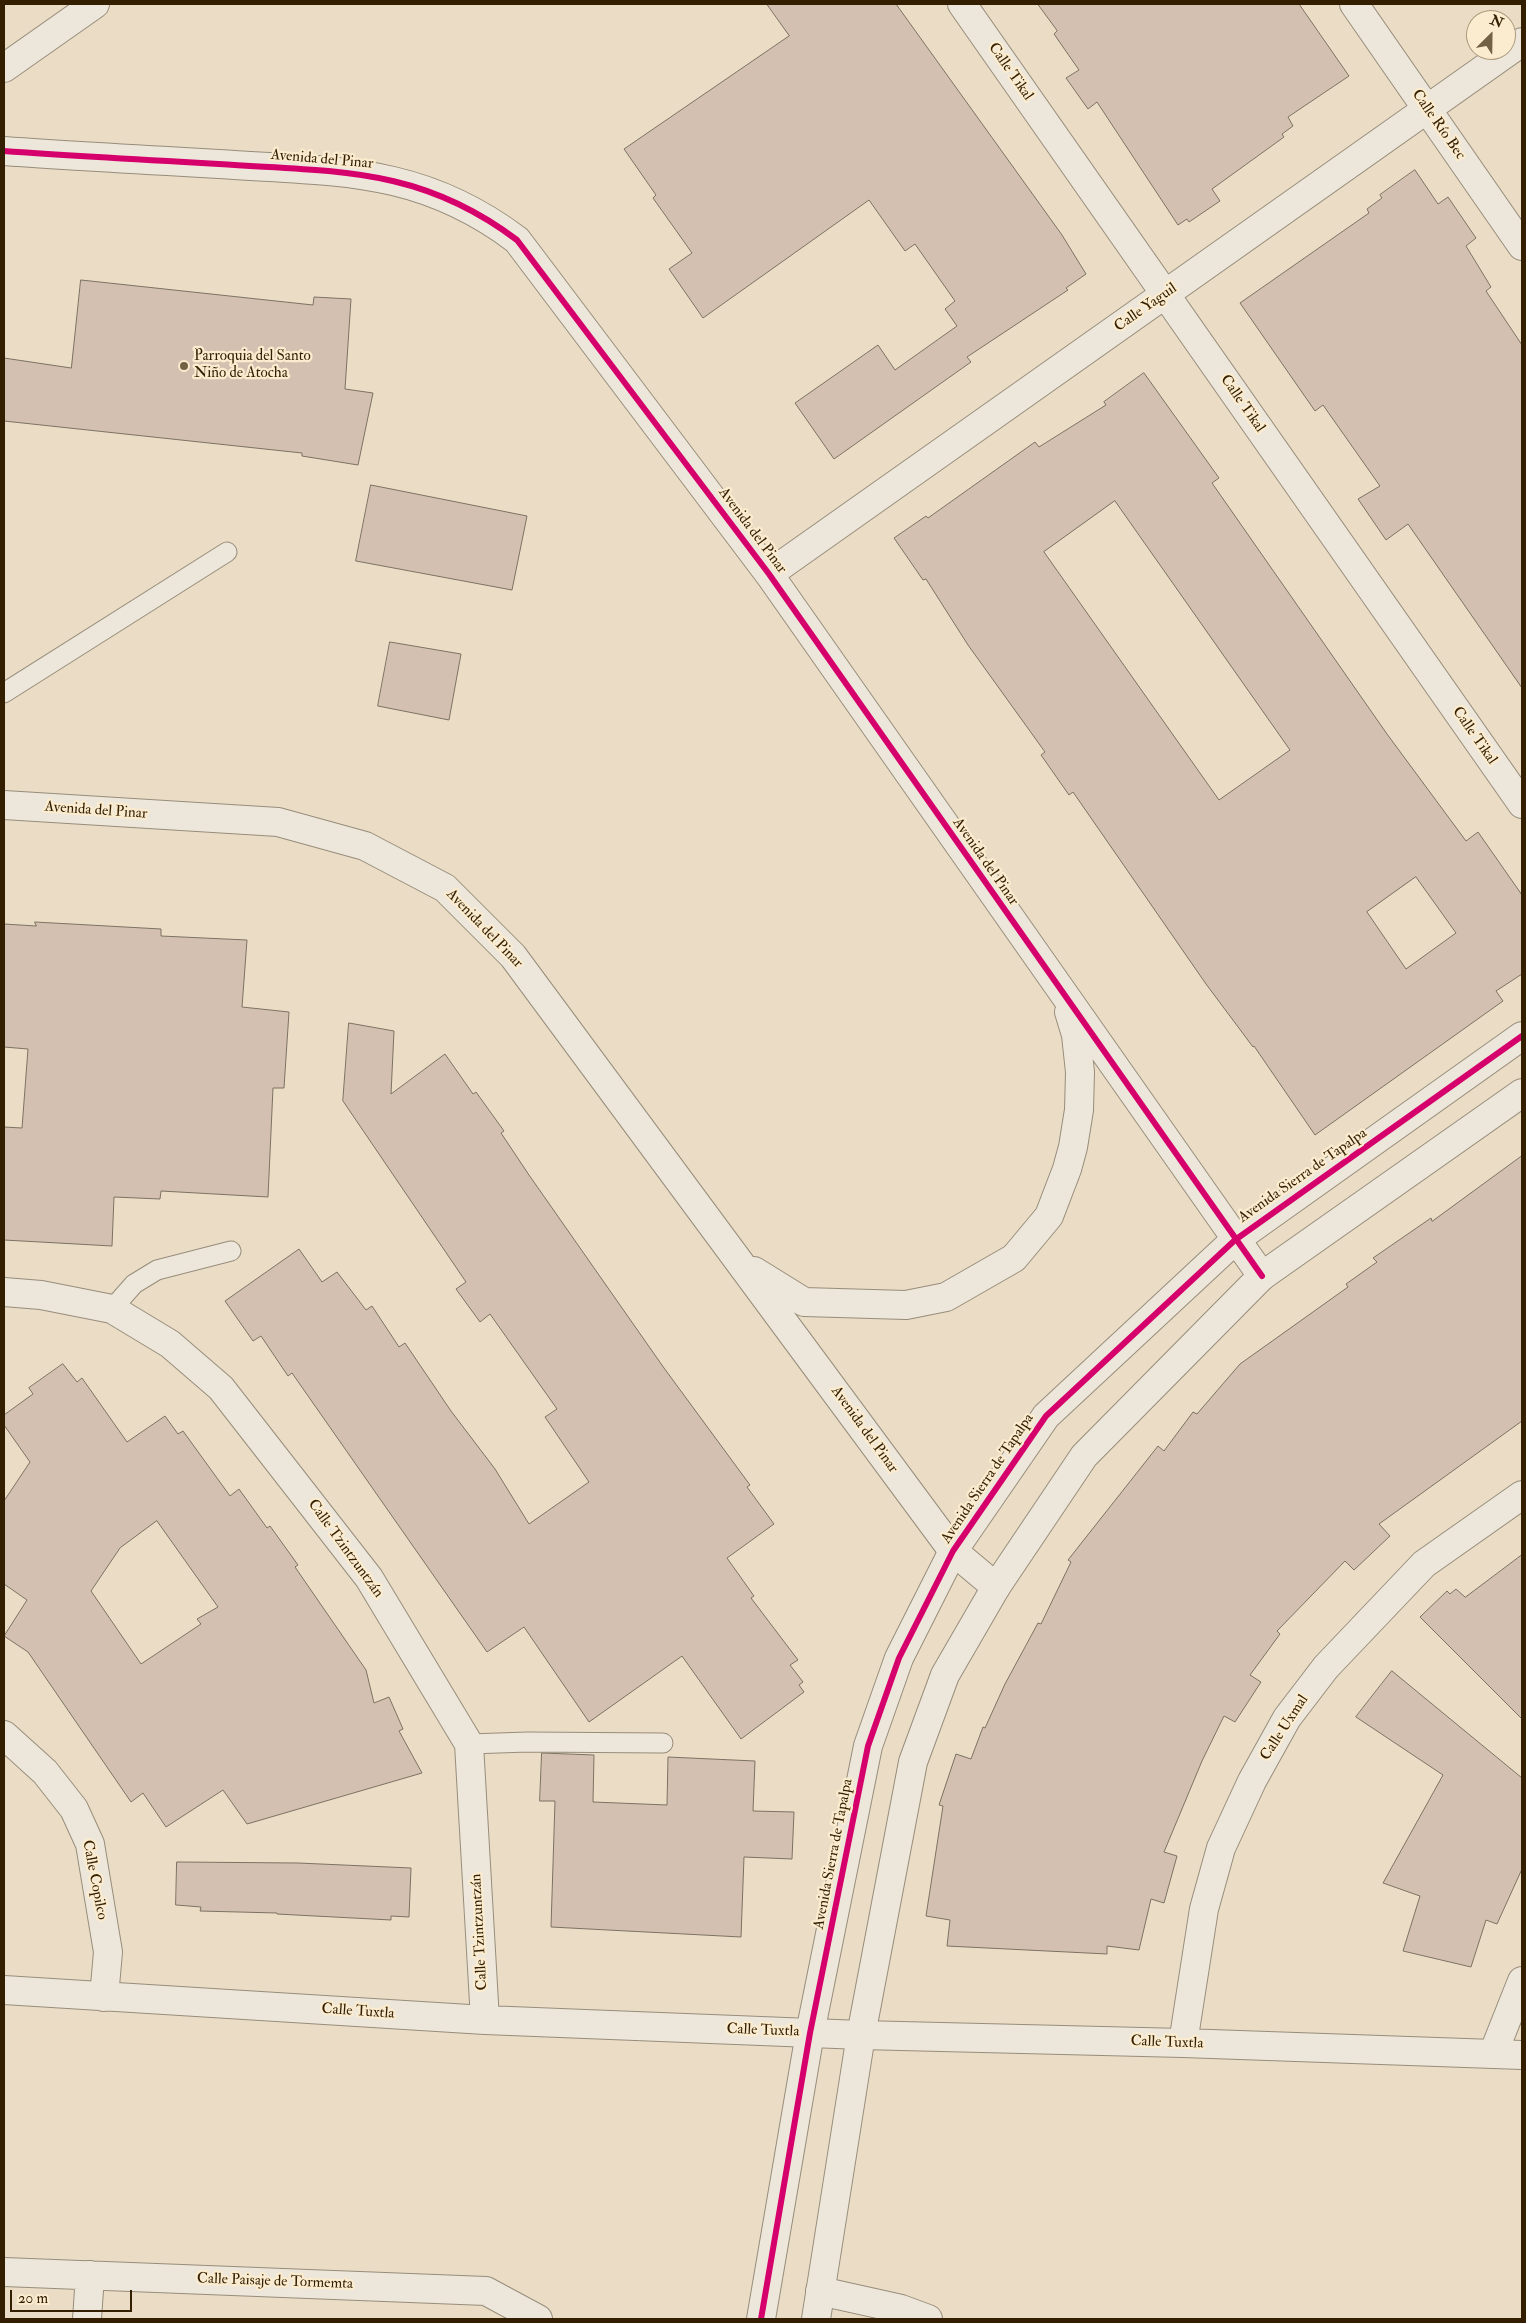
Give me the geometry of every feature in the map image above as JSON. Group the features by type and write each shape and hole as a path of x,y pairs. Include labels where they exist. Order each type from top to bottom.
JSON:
{"street":[{"path":"4,68 95,4"},
{"name":"Calle Tikal","path":"962,4 1522,804"},
{"name":"Calle Río Bec","path":"1354,4 1522,246"},
{"name":"Calle Yaguil","path":"769,574 1522,42"},
{"name":"Avenida del Pinar","path":"4,151 361,173 429,190 488,219 517,240 769,574 1262,1276"},
{"name":"Avenida del Pinar","path":"4,805 278,822 365,846 445,888 513,956 953,1551 996,1587"},
{"name":"Avenida del Pinar","path":"742,1264 804,1302 906,1305 946,1297 1014,1258 1049,1216 1067,1169 1073,1147 1080,1110 1080,1072 1076,1035 1066,999"},
{"name":"Avenida Sierra de Tapalpa","path":"761,2319 810,2033 868,1746 899,1658 953,1551 1046,1416 1235,1240 1522,1036"},
{"path":"816,2319 861,2035 913,1762 945,1675 996,1587 1084,1456 1262,1276 1522,1093"},
{"name":"Calle Tzintzuntzán","path":"4,1292 41,1295 112,1309 170,1344 221,1388 369,1578 470,1744 485,2020"},
{"name":"Calle Uxmal","path":"1183,2043 1204,1910 1221,1848 1252,1781 1288,1718 1326,1667 1424,1564 1522,1495"},
{"name":"Calle Copilco","path":"4,1735 45,1772 74,1809 90,1844 108,1952 104,1996"},
{"path":"1493,2054 1522,1981"},
{"name":"Calle Tuxtla","path":"4,1990 485,2020 861,2035 1183,2043 1522,2055"},
{"name":"Calle Paisaje de Tormemta","path":"4,2272 486,2290 538,2319"},
{"path":"87,2319 90,2275"},
{"path":"820,2291 902,2308 928,2319"}],"lane":[{"path":"4,693 227,552"},
{"path":"112,1309 134,1284 157,1270 231,1251"},
{"path":"470,1744 528,1742 663,1744"}],"building":[{"path":"767,4 896,4 1062,235 1086,274 1066,288 1068,290 967,357 971,362 834,459 795,403 878,345 895,370 957,326 945,309 955,301 915,244 905,251 869,200 703,318 669,269 692,253 653,198 656,195 624,149 789,36"},
{"path":"1038,4 1299,4 1349,76 1288,117 1293,126 1282,134 1284,137 1212,189 1220,201 1189,222 1187,219 1178,225 1097,102 1088,109 1066,78 1079,70 1054,34 1057,31"},
{"path":"1415,170 1438,204 1448,197 1476,238 1466,246 1491,287 1486,291 1522,345 1522,688 1408,524 1386,540 1358,499 1380,486 1323,405 1315,411 1240,303 1369,213 1367,209 1382,198 1380,195"},
{"name":"Parroquia del Santo Niño de Atocha","path":"81,280 313,305 314,297 351,299 345,389 373,393 358,465 302,456 302,453 4,421 4,358 71,368"},
{"path":"1144,373 1219,478 1212,483 1387,734 1466,841 1478,832 1522,895 1522,974 1496,991 1503,1001 1315,1135 1254,1046 1206,984 1073,792 1069,795 1041,755 1045,752 968,645 926,579 923,580 894,538 926,516 928,518 1035,442 1039,447 1106,405 1104,402","holes":["1115,501 1290,750 1219,800 1044,552","1416,877 1456,933 1406,969 1367,912"]},
{"path":"371,485 527,516 512,590 356,561"},
{"path":"390,642 461,654 449,720 378,706"},
{"path":"35,922 161,929 161,936 247,940 242,1007 289,1012 284,1088 273,1088 268,1197 161,1191 160,1199 114,1197 112,1246 4,1240 4,1127 22,1128 28,1049 4,1047 4,924 36,926"},
{"path":"349,1023 394,1031 391,1094 445,1054 473,1094 476,1092 504,1131 501,1133 529,1175 664,1368 750,1485 747,1487 774,1524 727,1558 754,1596 751,1598 798,1660 790,1665 803,1682 799,1685 804,1692 741,1739 682,1656 589,1722 524,1627 487,1652 292,1373 288,1376 261,1336 253,1341 225,1301 299,1249 322,1282 337,1272 366,1310 372,1306 399,1347 405,1343 451,1411 495,1469 529,1524 589,1482 545,1417 557,1409 490,1314 480,1322 456,1289 466,1282 343,1101"},
{"path":"1522,1156 1522,1421 1379,1524 1390,1536 1354,1570 1345,1561 1277,1631 1280,1634 1250,1675 1261,1682 1235,1722 1224,1716 1202,1761 1164,1852 1177,1856 1164,1903 1151,1899 1139,1950 1107,1946 1107,1954 947,1946 950,1920 926,1916 943,1806 939,1805 956,1754 971,1759 983,1727 985,1728 1005,1684 1038,1623 1041,1624 1071,1562 1068,1560 1158,1446 1164,1451 1193,1412 1197,1414 1240,1364 1348,1287 1346,1284 1377,1262 1373,1258 1431,1218 1432,1221"},
{"path":"63,1364 77,1382 82,1378 127,1442 165,1416 178,1434 183,1431 230,1496 239,1489 267,1528 270,1526 298,1565 295,1567 366,1670 374,1703 389,1697 403,1729 399,1731 422,1773 247,1824 223,1790 166,1827 143,1793 131,1802 28,1652 4,1636 27,1600 4,1584 4,1501 30,1462 4,1425 4,1415 33,1394 29,1388","holes":["157,1521 218,1607 197,1619 201,1624 141,1664 91,1591 120,1548"]},
{"path":"1522,1555 1522,1719 1420,1617 1447,1591 1450,1594 1456,1589 1465,1597"},
{"path":"1392,1671 1522,1778 1522,1869 1497,1924 1486,1920 1471,1967 1403,1951 1420,1896 1383,1883 1443,1775 1356,1717"},
{"path":"542,1753 594,1755 593,1802 667,1805 668,1757 755,1761 753,1811 794,1812 792,1859 744,1857 741,1937 551,1927 555,1801 540,1801"},
{"path":"177,1862 298,1863 411,1868 409,1917 391,1916 391,1920 277,1913 200,1911 201,1907 176,1905"}],"cycle path":[{"path":"4,151 301,169 375,177 445,198 481,216 517,240 769,574 1262,1276"},
{"path":"761,2319 810,2033 868,1746 899,1658 953,1551 1046,1416 1235,1240 1522,1036"}],"place":[{"name":"Parroquia del Santo Niño de Atocha","path":"184,366"}]}
